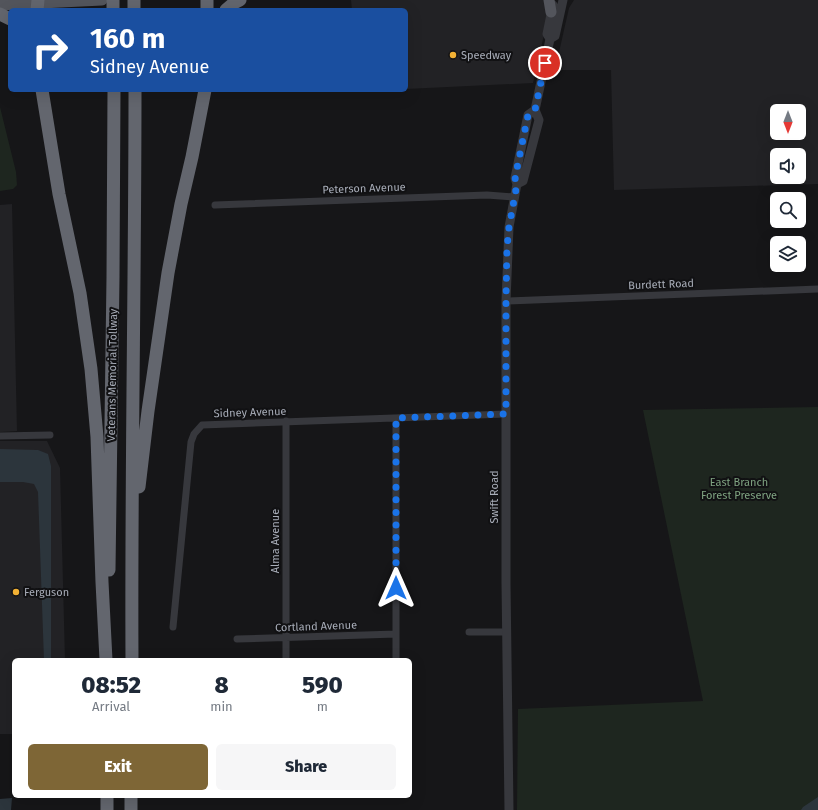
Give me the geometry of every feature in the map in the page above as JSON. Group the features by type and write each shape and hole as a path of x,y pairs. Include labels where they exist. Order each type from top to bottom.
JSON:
{"highway":[{"path":"228,8 240,0"},
{"path":"42,92 59,194 80,293 91,369 97,437 102,582 107,658"},
{"name":"Veterans Memorial Tollway","path":"107,658 113,277 114,92"},
{"name":"Veterans Memorial Tollway","path":"132,658 131,558 135,92"},
{"path":"131,558 148,411 168,273 205,92"},
{"path":"107,798 107,810"},
{"path":"131,798 131,810"}],"main road":[{"path":"0,5 37,5 102,0"},
{"path":"548,0 551,12"}],"street":[{"name":"Swift Road","path":"509,810 506,414 506,301 508,232 517,184 515,178 528,115 535,110 550,39 547,34 554,0"},
{"name":"Swift Road","path":"550,39 555,36 563,0"},
{"name":"Peterson Avenue","path":"215,205 487,195 514,197"},
{"name":"Burdett Road","path":"506,301 818,289"},
{"name":"Sidney Avenue","path":"173,627 190,442 194,434 202,425 506,414"},
{"path":"396,418 396,658"},
{"name":"Alma Avenue","path":"286,421 286,658"},
{"path":"0,436 50,435"},
{"path":"469,632 507,632"},
{"name":"Cortland Avenue","path":"237,639 396,634"}],"shaded area":[{"path":"351,0 545,0 547,9 546,26 533,83 408,89 408,8 352,8"},
{"path":"574,0 818,0 818,184 614,190 611,70 555,70 569,8"},
{"path":"12,204 17,431 0,432 0,205"},
{"path":"0,441 47,441 60,468 65,658 12,658 12,734 0,734"},
{"path":"0,449 38,450 48,454 51,466 51,658 44,658 38,492 34,484 23,482 0,482"},
{"path":"818,797 818,810 801,810 803,807"},
{"path":"12,798 11,810 0,810 0,799"}],"green space":[{"path":"0,107 16,172 17,185 13,189 0,191"},
{"name":"East Branch Forest Preserve","path":"818,407 818,810 517,810 518,709 703,701 643,410"}],"place":[{"name":"Speedway","path":"453,55"},
{"name":"Ferguson","path":"16,592"}],"route":[{"path":"396,588 396,418 506,414 506,301 509,227 517,184 515,178 528,115 535,110 545,63"}]}
